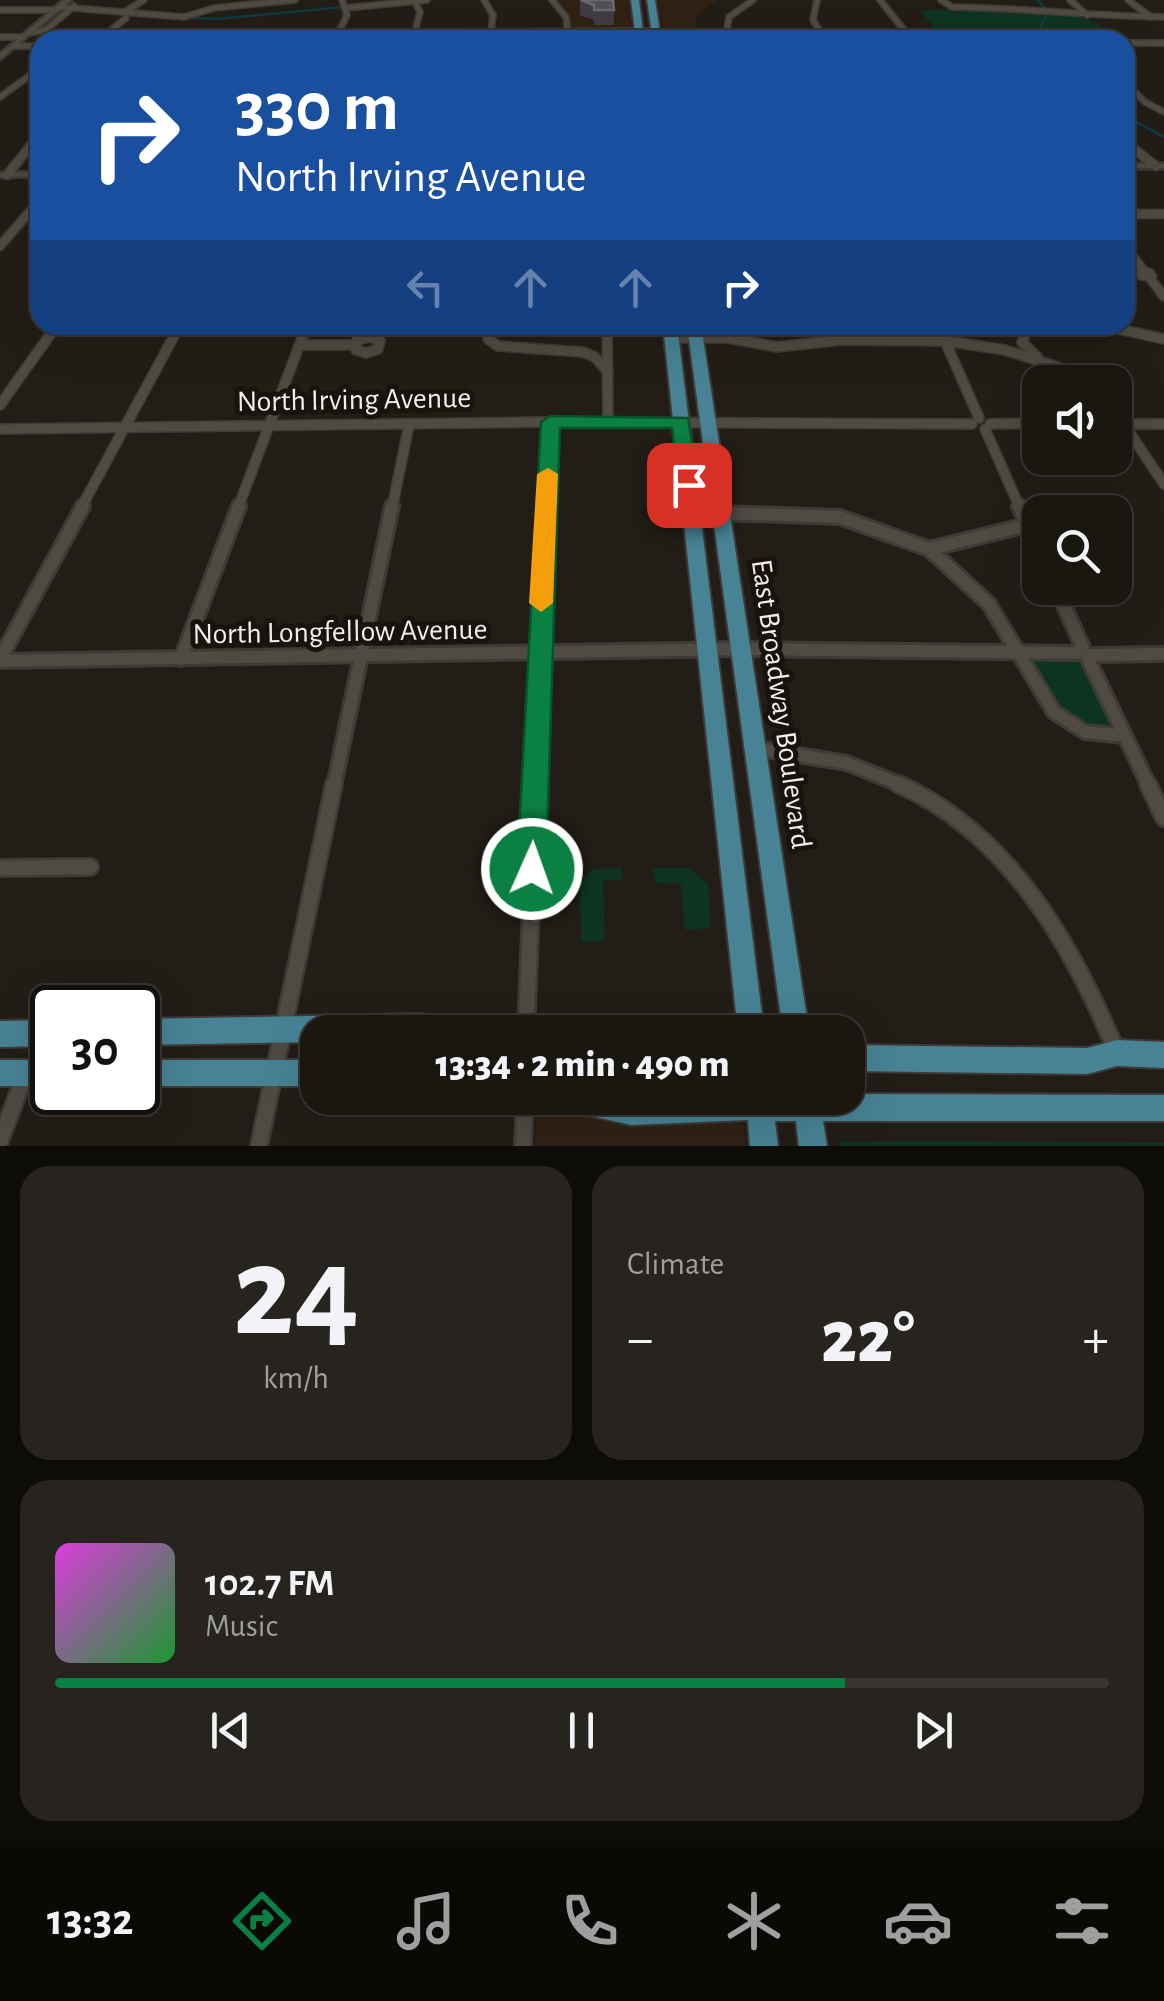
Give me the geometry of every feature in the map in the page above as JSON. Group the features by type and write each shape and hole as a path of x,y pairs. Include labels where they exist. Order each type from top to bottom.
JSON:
{"main road":[{"path":"635,0 638,30"},
{"path":"643,0 645,6 651,3 655,30"},
{"name":"East Broadway Boulevard","path":"671,335 750,1015"},
{"name":"East Broadway Boulevard","path":"695,335 794,1015"},
{"path":"160,1032 300,1030"},
{"path":"0,1034 30,1033"},
{"path":"865,1058 1086,1061 1117,1053 1164,1055"},
{"path":"160,1072 300,1073"},
{"path":"865,1104 1164,1108"},
{"path":"761,1115 764,1146"},
{"path":"809,1115 813,1146"}],"street":[{"path":"0,10 57,9 81,0"},
{"path":"109,30 144,0"},
{"path":"214,8 215,0"},
{"path":"70,6 181,20 214,8 295,0"},
{"path":"344,4 388,0"},
{"path":"344,4 427,0"},
{"path":"484,0 493,15 492,30"},
{"path":"552,0 564,14 569,30"},
{"path":"726,30 730,17 753,0"},
{"path":"817,0 813,20 819,30"},
{"path":"880,0 904,30"},
{"path":"1000,0 1006,7"},
{"path":"1070,0 1086,15"},
{"path":"1128,0 1150,17"},
{"path":"415,1 420,12 416,30"},
{"path":"942,2 1086,15 1164,17"},
{"path":"340,30 344,4"},
{"path":"46,30 70,6"},
{"path":"33,30 57,9"},
{"path":"277,30 284,23"},
{"path":"0,57 30,32"},
{"path":"0,37 30,34"},
{"path":"1135,43 1162,44"},
{"path":"13,46 30,46"},
{"path":"0,97 30,75"},
{"path":"1135,92 1164,112"},
{"path":"4,175 30,145"},
{"path":"1135,149 1160,166"},
{"path":"4,175 30,174"},
{"path":"0,246 30,212"},
{"path":"1135,214 1164,214"},
{"path":"1135,260 1164,296"},
{"path":"1135,274 1164,274"},
{"path":"1135,333 1164,340"},
{"path":"0,405 49,335"},
{"path":"0,660 175,335"},
{"path":"180,658 303,335"},
{"path":"489,335 488,339 498,346 574,350 595,357 608,372"},
{"path":"574,350 599,335"},
{"path":"607,335 608,422"},
{"path":"712,335 777,347 840,340 946,342 1005,350 1051,365"},
{"path":"840,340 844,335"},
{"path":"883,335 888,339"},
{"path":"943,335 976,421 988,427 1022,424"},
{"path":"1005,350 1022,342 1025,335"},
{"path":"1022,342 1041,360"},
{"path":"299,346 354,346"},
{"name":"North Irving Avenue","path":"0,428 976,421"},
{"path":"527,1015 550,422"},
{"path":"1132,424 1164,424"},
{"path":"259,1146 409,426"},
{"path":"988,427 1022,512"},
{"path":"1132,440 1164,484"},
{"path":"692,512 840,518 930,549 989,604 1054,712 1084,732 1125,736"},
{"path":"930,549 1022,526"},
{"path":"1063,605 1164,818"},
{"name":"North Longfellow Avenue","path":"0,660 740,650 1164,654"},
{"path":"755,748 808,754 858,766 901,784 957,818 1009,866 1060,930 1096,998 1117,1053"},
{"path":"0,868 90,867"},
{"path":"0,1142 26,1073"},
{"path":"523,1146 524,1115"}],"shaded area":[{"path":"554,0 628,0 632,28 571,29 569,17"},
{"path":"658,0 718,0 695,16 697,30 663,30"},
{"path":"537,1115 583,1115 618,1122 734,1123 744,1125 746,1146 535,1146"}],"green space":[{"path":"920,10 1043,10 1088,20 1105,29 935,29"},
{"path":"1023,655 1081,655 1115,728 1095,727 1067,717 1049,698"},
{"path":"622,868 623,880 603,881 605,941 581,942 580,883 592,869"},
{"path":"653,868 689,868 708,884 711,928 685,930 681,884 655,883"},
{"path":"843,1142 1164,1146 839,1146"}],"building":[{"path":"581,0 613,0 614,10 594,10 594,5"}],"waterway":[{"path":"1037,0 1049,12 1038,30"},
{"path":"133,15 218,19 343,7"},
{"path":"1135,121 1164,137"}],"slow traffic":[{"path":"541,603 548,474"}],"route":[{"path":"532,869 550,422 681,422 689,485"}]}
